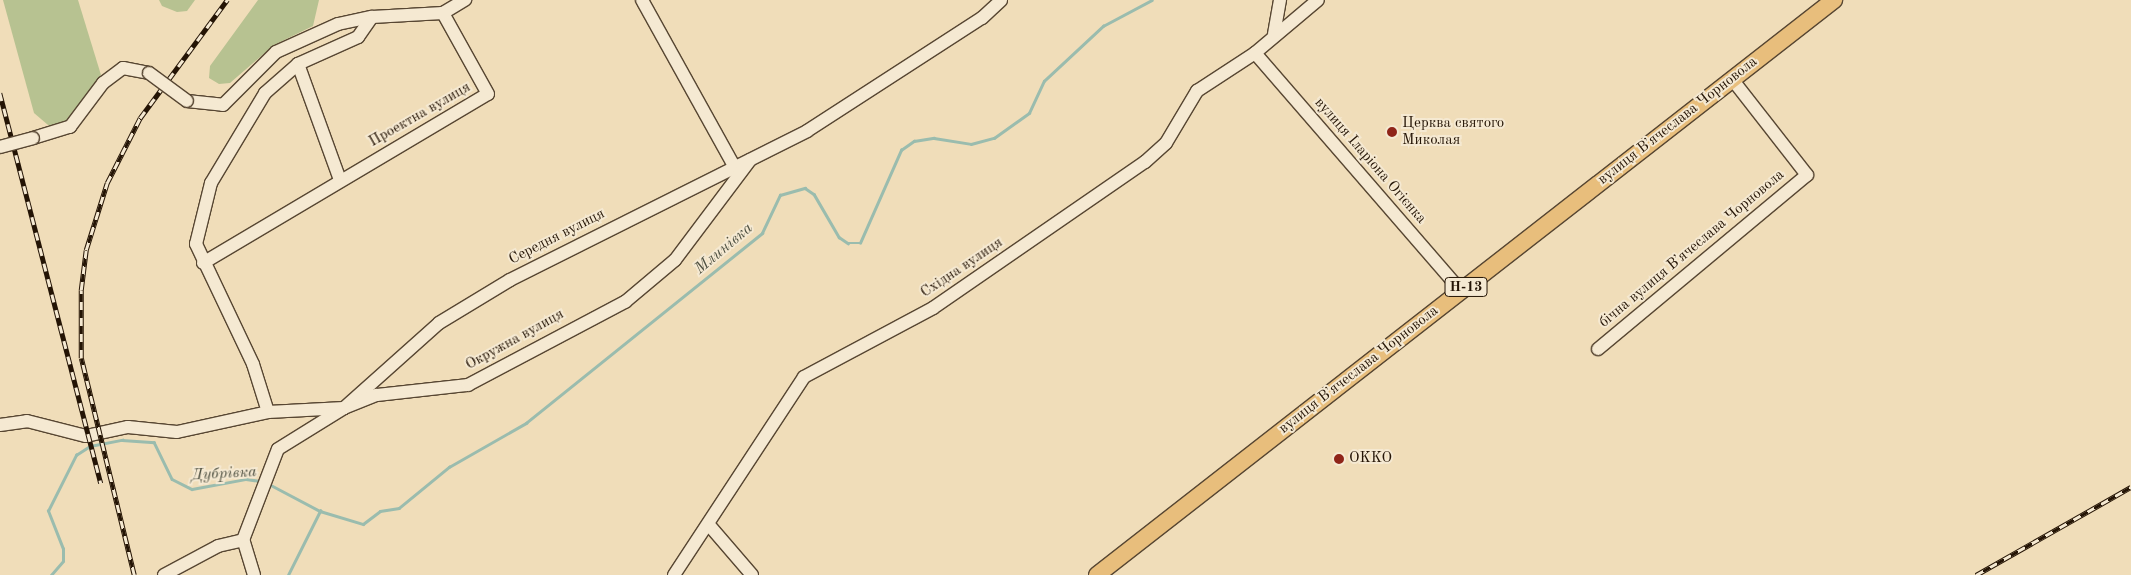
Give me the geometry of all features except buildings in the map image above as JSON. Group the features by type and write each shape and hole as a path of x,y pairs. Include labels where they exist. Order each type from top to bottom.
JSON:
{"main road":[{"name":"вулиця Вʼячеслава Чорновола","path":"1097,575 1834,0"}],"street":[{"path":"0,147 70,127 103,83 123,68 149,73 187,100 223,105 276,52 338,24 372,17 443,13 465,0"},
{"path":"642,0 735,168"},
{"name":"Середня вулиця","path":"344,408 439,323 510,280 807,131 982,18 1001,0"},
{"path":"1274,34 1280,0"},
{"name":"Східна вулиця","path":"674,575 709,525 780,408 804,377 933,308 1145,162 1166,143 1197,90 1255,53 1274,34 1318,0"},
{"name":"Проектна вулиця","path":"203,263 340,180 488,94 443,13"},
{"path":"268,412 253,364 203,263 195,233 219,167 266,93 298,64 358,37 372,17"},
{"name":"вулиця Іларіона Огієнка","path":"1255,53 1461,291"},
{"path":"298,64 340,180"},
{"name":"бічна вулиця Вʼячеслава Чорновола","path":"1598,349 1807,175 1732,79"},
{"name":"Окружна вулиця","path":"243,540 266,473 278,449 344,408 377,395 468,385 625,302 675,260 750,160"},
{"path":"0,425 26,421 86,436 114,432 128,427 177,432 268,412 344,408"},
{"path":"709,525 752,575"},
{"path":"164,575 218,546 243,540 254,575"}],"green space":[{"path":"3,0 78,0 101,75 63,125 48,125 34,113"},
{"path":"159,0 195,0 187,11 177,12 162,6"},
{"path":"258,0 319,0 313,26 274,45 230,83 219,84 209,78 210,66"}],"waterway":[{"name":"Млинівка","path":"288,575 320,511 363,524 380,511 399,508 449,467 526,423 762,233 780,195 805,188 814,194 839,237 848,243 860,243 901,150 914,141 934,138 971,144 994,138 1029,113 1044,81 1103,26 1152,0"},
{"name":"Дубрівка","path":"51,575 63,561 63,549 48,511 76,455 90,446 122,440 154,442 172,479 192,489 246,479 261,481"},
{"name":"Дубрівка","path":"269,484 320,511"}],"railway":[{"path":"134,575 81,358 81,290 86,250 107,183 140,118 227,0"},
{"path":"0,93 101,483"},
{"path":"1976,575 2131,487"}],"place":[{"name":"Церква святого Миколая","path":"1392,132"},
{"name":"OKKO","path":"1339,459"}]}
